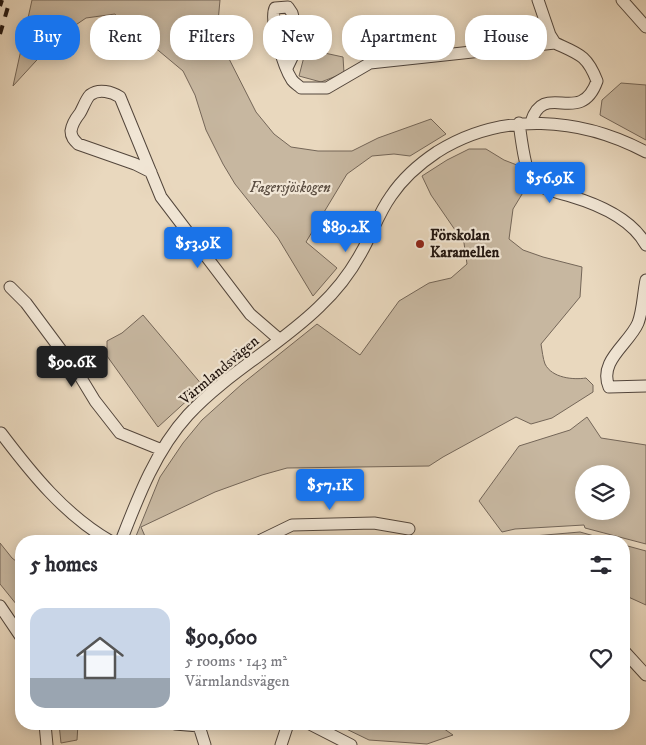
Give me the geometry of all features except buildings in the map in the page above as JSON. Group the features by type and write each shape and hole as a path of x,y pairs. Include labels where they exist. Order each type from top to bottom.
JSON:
{"street":[{"path":"538,0 550,35 555,43"},
{"path":"622,0 646,27"},
{"path":"287,68 291,78 301,88 327,88 370,63 555,43 587,60 597,81 593,92 586,100 576,104 552,103 541,106 534,112 531,122"},
{"name":"Värmlandsvägen","path":"151,172 135,164 78,144 72,137 71,129 74,122 90,96 99,92 108,92 120,97 162,197 250,314 280,340"},
{"name":"Värmlandsvägen","path":"123,535 138,499 162,450 188,415 212,392 280,340 320,306 349,274 379,215 404,178 424,161 456,141 484,130 531,122 588,130 614,138 646,152"},
{"path":"519,123 528,173 533,182 613,214 626,222 646,245"},
{"path":"646,280 638,323 618,350 606,372 606,380 609,387 646,386"},
{"path":"10,287 26,303 78,373 95,401 120,433 162,450"},
{"path":"1,433 32,474 57,500 100,535"},
{"path":"271,535 292,525 374,524 409,529"},
{"path":"0,606 15,628"},
{"path":"630,658 646,675"},
{"path":"46,730 47,745"},
{"path":"200,730 205,745"},
{"path":"281,745 286,730"},
{"path":"322,730 351,745"}],"green space":[{"name":"Fagersjöskogen","path":"32,0 220,0 219,15 170,15 170,60 230,60 256,112 274,134 291,147 318,151 352,151 378,138 431,119 446,134 410,156 394,154 372,156 347,174 306,242 337,268 313,296 278,238 235,184 223,164 206,130 195,95 183,71 160,52 160,15 90,15 90,17 80,22 80,15 29,15"},
{"path":"332,55 342,57 344,73 321,82 299,76 303,60 332,60"},
{"name":"Fagersjöskogen","path":"19,60 37,60 13,86"},
{"path":"621,83 646,85 646,140 600,115 602,100"},
{"path":"469,149 486,149 504,160 522,167 527,186 513,209 509,239 523,250 582,267 580,297 541,344 544,362 548,369 563,377 586,378 593,385 593,392 552,418 531,424 516,417 429,466 287,468 215,492 141,527 144,535 136,535 160,477 183,443 202,420 242,384 317,324 360,355 399,301 429,283 451,278 467,264 464,243 431,195 422,176"},
{"path":"143,315 203,386 158,427 107,356 107,341 122,333"},
{"path":"587,417 601,438 646,445 646,544 630,540 630,535 612,535 585,528 584,525 515,529 502,532 479,501 519,446 570,430"},
{"path":"580,532 591,535 545,535"},
{"path":"0,543 15,560 15,603 0,584"},
{"path":"630,547 646,551 646,605 630,598"},
{"path":"60,730 78,730 77,740 61,743"},
{"path":"348,730 446,730 453,735 427,744 369,740"}],"railway":[{"path":"0,6 2,0"},
{"path":"0,34 10,0"}],"place":[{"name":"Förskolan Karamellen","path":"420,244"}]}
